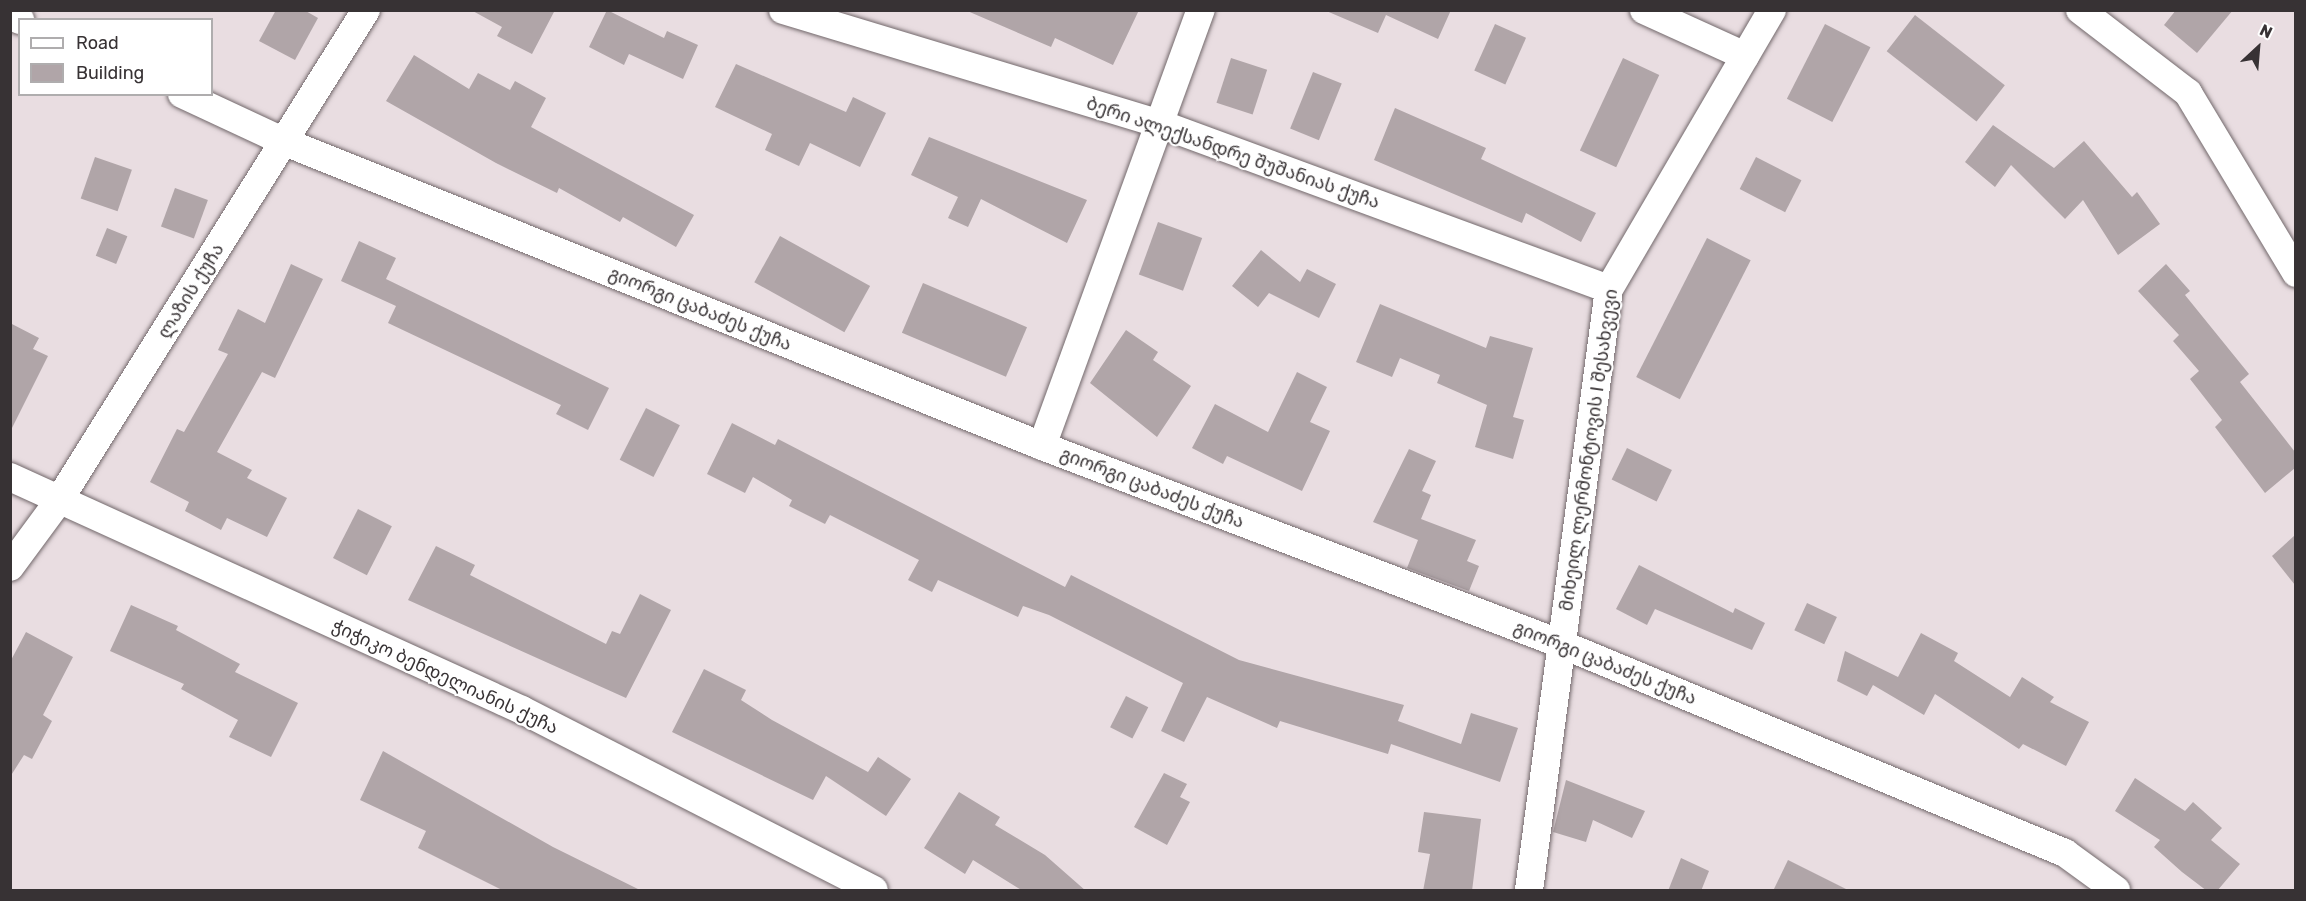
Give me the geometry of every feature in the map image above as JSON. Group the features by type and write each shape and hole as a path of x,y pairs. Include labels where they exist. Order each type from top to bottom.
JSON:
{"street":[{"name":"ლაზის ქუჩა","path":"10,567 58,502 366,10"},
{"name":"ბერი ალექსანდრე შუშანიას ქუჩა","path":"783,10 1163,125 1609,288"},
{"path":"1042,446 1163,125 1202,10"},
{"path":"1644,10 1745,57"},
{"name":"მიხეილ ლერმონტოვის I შესახვევი","path":"1529,891 1609,288 1772,10"},
{"path":"2080,10 2188,93 2295,273"},
{"name":"გიორგი ცაბაძეს ქუჩა","path":"186,96 285,142 1042,446 1561,644 2065,853 2116,891"},
{"name":"ჭიჭიკო ბენდელიანის ქუჩა","path":"10,477 58,502 522,710 874,891"}],"building":[{"path":"276,10 304,10 318,18 295,60 259,41"},
{"path":"471,10 555,10 532,54 497,36 502,27"},
{"path":"607,10 664,38 667,31 698,45 683,79 629,54 624,65 589,47"},
{"path":"965,10 1139,10 1113,65 1055,38 1051,47"},
{"path":"1324,10 1451,10 1438,39 1386,15 1378,33"},
{"path":"2176,10 2233,10 2197,53 2164,25"},
{"path":"1915,15 2005,85 1977,121 1887,51"},
{"path":"1495,24 1526,38 1505,84 1474,71"},
{"path":"1825,24 1870,47 1832,122 1787,99"},
{"path":"414,55 469,89 478,73 510,90 515,81 546,98 531,127 694,215 676,247 623,217 620,222 559,188 557,193 496,163 386,101"},
{"path":"1231,58 1267,70 1253,114 1216,103"},
{"path":"1623,58 1659,75 1616,167 1580,150"},
{"path":"736,64 846,112 853,97 886,113 860,167 810,143 799,166 765,150 772,134 715,107"},
{"path":"1313,72 1342,84 1319,140 1290,129"},
{"path":"1395,108 1486,148 1481,159 1596,213 1581,242 1526,213 1522,223 1374,160"},
{"path":"1993,125 2054,168 2084,141 2132,197 2137,192 2160,224 2118,255 2083,200 2065,219 2011,165 1995,187 1965,162"},
{"path":"929,137 1087,200 1067,243 981,199 968,227 948,218 958,197 911,175"},
{"path":"95,157 132,170 118,211 81,199"},
{"path":"1756,157 1801,180 1785,212 1740,189"},
{"path":"175,188 208,200 194,238 161,227"},
{"path":"1158,222 1202,238 1183,291 1139,275"},
{"path":"107,228 127,236 116,264 96,256"},
{"path":"780,236 870,286 844,332 754,282"},
{"path":"1707,238 1751,260 1680,399 1636,377"},
{"path":"359,241 396,258 386,279 609,388 588,430 556,414 561,405 388,323 396,306 341,281"},
{"path":"1261,250 1300,282 1307,269 1336,284 1319,318 1269,293 1258,307 1232,286"},
{"path":"291,264 323,279 275,378 262,372 217,452 252,470 247,478 287,498 267,537 227,518 221,530 185,511 189,502 150,482 177,429 184,432 228,354 218,350 238,309 265,323"},
{"path":"2166,264 2190,291 2185,295 2249,374 2240,382 2295,452 2295,468 2265,493 2215,427 2222,420 2190,379 2199,371 2173,341 2179,335 2138,291"},
{"path":"923,283 1027,327 1006,377 902,333"},
{"path":"1380,304 1486,348 1490,336 1533,348 1513,417 1524,420 1513,459 1475,447 1487,405 1437,383 1440,375 1400,358 1392,377 1356,362"},
{"path":"10,323 39,338 33,349 48,356 10,432"},
{"path":"1126,330 1158,352 1153,360 1191,386 1157,437 1090,383"},
{"path":"1297,372 1327,387 1310,422 1330,431 1302,491 1227,456 1223,464 1192,448 1215,404 1268,432"},
{"path":"646,408 680,425 654,477 620,460"},
{"path":"732,423 775,445 778,439 1065,587 1071,575 1239,660 1404,705 1398,721 1461,744 1471,713 1518,728 1500,782 1391,744 1388,754 1280,721 1277,728 1207,697 1184,742 1161,731 1183,683 1049,615 1023,606 1018,617 938,580 932,592 908,580 919,560 830,515 825,524 789,506 792,500 753,477 745,493 707,474"},
{"path":"1627,448 1672,470 1657,501 1612,479"},
{"path":"1409,449 1436,461 1422,491 1431,495 1421,519 1476,540 1467,561 1479,566 1469,591 1407,568 1418,540 1373,522"},
{"path":"358,509 392,526 367,575 333,558"},
{"path":"2295,535 2295,585 2272,556"},
{"path":"436,546 475,565 470,575 606,644 612,631 620,634 640,594 671,610 626,698 408,600"},
{"path":"1639,565 1733,613 1735,608 1765,623 1752,650 1655,609 1647,625 1616,609"},
{"path":"1807,603 1837,617 1824,644 1794,630"},
{"path":"131,605 178,626 176,630 240,664 235,672 298,703 271,757 229,737 238,720 181,689 184,684 110,651"},
{"path":"26,632 73,657 43,715 52,721 32,759 24,755 10,777 10,662"},
{"path":"1921,633 1958,653 1954,661 2010,697 2022,677 2054,697 2050,702 2089,722 2066,766 2023,744 2019,749 1935,694 1924,715 1873,685 1867,696 1837,681 1845,651 1898,677"},
{"path":"704,669 746,690 741,700 772,720 868,772 878,757 911,779 886,816 826,776 813,800 672,732"},
{"path":"1126,696 1148,707 1132,739 1110,727"},
{"path":"383,751 553,847 642,891 504,891 418,848 426,831 360,800"},
{"path":"1164,773 1187,784 1180,797 1190,802 1167,845 1134,827"},
{"path":"2135,778 2185,811 2193,802 2222,828 2211,840 2240,864 2217,891 2207,891 2182,872 2154,847 2160,840 2115,811"},
{"path":"1566,780 1645,811 1632,838 1593,820 1586,842 1553,832"},
{"path":"959,792 1000,817 995,825 1045,855 1086,891 1023,891 973,860 965,874 924,848"},
{"path":"1424,812 1481,819 1472,891 1423,891 1430,854 1418,852"},
{"path":"1681,858 1709,871 1701,891 1668,891"},
{"path":"1788,860 1850,891 1773,891"}]}
